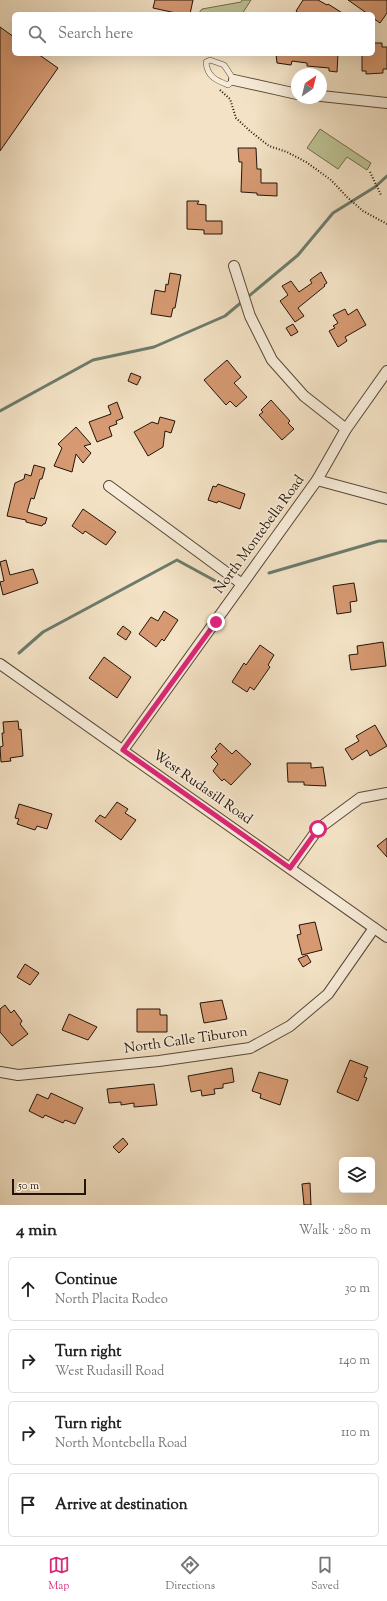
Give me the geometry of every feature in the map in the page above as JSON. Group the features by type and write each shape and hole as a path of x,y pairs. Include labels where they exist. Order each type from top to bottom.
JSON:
{"street":[{"path":"234,80 291,93"},
{"path":"327,97 387,103"},
{"path":"234,266 250,316 272,360 304,396 346,429"},
{"name":"North Montebella Road","path":"123,750 317,480 346,429 387,371"},
{"path":"317,480 387,499"},
{"path":"109,486 242,584"},
{"name":"West Rudasill Road","path":"0,664 387,937"},
{"path":"290,868 318,829 360,798 387,793"},
{"name":"North Calle Tiburon","path":"0,1072 18,1075 159,1061 250,1048 290,1026 328,994 374,928"}],"lane":[{"path":"210,60 224,65 234,80 228,85 216,80 207,70 206,62 210,60"}],"path":[{"path":"216,80 217,88 230,100 236,118 250,131 269,146 288,152 306,162 331,180 346,197 363,211 387,224"},
{"path":"370,172 380,194"}],"green space":[{"path":"242,0 251,0 243,12 200,12 202,9 241,2"},
{"path":"320,129 371,163 367,170 347,157 338,169 307,148"}],"building":[{"path":"155,0 193,0 190,12 171,12 153,8"},
{"path":"303,0 318,0 341,12 297,12 296,11"},
{"path":"348,0 387,0 387,13 380,23 375,19 375,12 365,12"},
{"path":"0,27 12,36 12,56 41,56 58,68 0,151"},
{"path":"375,43 382,43 382,47 387,47 387,69 383,69 383,73 366,74 366,71 362,71 362,56 375,56"},
{"path":"276,56 338,56 337,72 329,71 329,68 307,66 307,63 292,61 291,65 277,63"},
{"path":"238,148 256,148 257,169 261,169 261,183 277,183 277,196 257,195 257,193 241,192 242,162 239,162"},
{"path":"187,201 199,201 197,204 206,205 206,221 222,221 222,234 204,234 204,230 187,229"},
{"path":"321,272 327,283 298,308 304,316 295,322 280,301 288,295 282,286 291,281 299,292 312,283 310,280"},
{"path":"170,273 181,275 175,308 173,308 171,317 151,314 155,290 165,292"},
{"path":"345,309 348,315 357,309 366,325 345,337 347,341 338,347 329,331 335,328 333,326 338,323 333,315"},
{"path":"293,324 298,332 291,336 286,328"},
{"path":"227,360 241,377 234,383 247,397 236,407 230,401 226,405 204,380"},
{"path":"131,373 141,377 137,385 128,381"},
{"path":"271,400 290,421 288,423 294,429 282,440 259,415 263,412 261,410"},
{"path":"117,402 123,418 116,421 117,424 109,427 112,436 97,442 89,422 111,414 108,406"},
{"path":"160,417 175,421 171,433 165,431 163,447 148,456 134,432 152,422 158,424"},
{"path":"76,427 91,444 84,446 91,453 83,463 76,454 72,472 54,466 62,448 58,444"},
{"path":"34,465 45,468 34,499 31,498 27,512 47,518 45,524 42,526 26,522 26,520 7,516 15,483 24,479 25,474 31,476"},
{"path":"218,484 245,494 240,509 218,501 217,503 208,500 213,486 216,487"},
{"path":"83,509 116,532 106,545 85,531 83,534 72,526"},
{"path":"6,560 10,575 33,569 38,583 3,595 0,582 4,581 0,562"},
{"path":"354,583 357,601 350,602 351,612 337,614 333,586"},
{"path":"164,611 178,620 164,641 162,639 156,647 139,634 151,617 158,621"},
{"path":"123,626 131,632 126,640 117,634"},
{"path":"383,642 386,666 351,670 349,655 358,654 357,646"},
{"path":"260,645 274,655 268,665 270,667 254,690 250,687 247,692 232,682 244,663 246,665"},
{"path":"104,657 131,677 117,698 89,678"},
{"path":"18,721 19,730 21,729 23,756 10,758 11,761 1,762 0,747 3,746 3,722"},
{"path":"375,725 387,746 370,756 367,750 352,760 345,749 359,741 356,736"},
{"path":"220,743 232,754 236,750 251,764 231,785 224,779 222,781 213,771 218,764 211,757 217,751 215,749"},
{"path":"287,763 311,763 311,768 323,767 326,786 304,785 304,782 288,782"},
{"path":"117,802 128,809 125,813 136,820 121,840 95,821 100,815 105,818"},
{"path":"19,804 52,814 47,829 37,826 35,830 17,824 19,819 15,818"},
{"path":"387,838 387,857 377,846"},
{"path":"315,922 322,950 302,955 297,935 301,934 299,925"},
{"path":"307,955 311,962 303,967 298,959"},
{"path":"25,964 39,973 30,985 17,977"},
{"path":"222,1000 227,1019 204,1023 200,1003"},
{"path":"5,1005 11,1013 14,1010 22,1021 20,1024 28,1034 12,1046 0,1032 0,1009"},
{"path":"137,1009 160,1009 160,1015 167,1015 167,1032 137,1032"},
{"path":"69,1014 97,1027 88,1040 62,1030"},
{"path":"350,1060 368,1067 364,1077 367,1078 358,1101 337,1092"},
{"path":"232,1068 234,1082 223,1084 223,1088 214,1089 215,1094 202,1096 201,1090 191,1092 188,1076"},
{"path":"259,1072 288,1080 280,1105 260,1098 261,1094 252,1091"},
{"path":"154,1084 157,1105 134,1107 134,1103 121,1105 121,1102 109,1103 107,1089"},
{"path":"51,1093 83,1108 75,1124 65,1120 63,1123 45,1115 43,1118 29,1111 37,1094 48,1099"},
{"path":"123,1138 128,1144 119,1153 113,1147"},
{"path":"310,1183 311,1205 304,1205 302,1184"}],"waterway":[{"path":"0,411 93,360 154,347 225,316 298,255 333,213 375,187 387,176"},
{"path":"269,573 379,541 387,541"},
{"path":"19,653 43,632 177,560 221,584"}],"route":[{"path":"216,622 123,750 290,868 318,829"}]}
